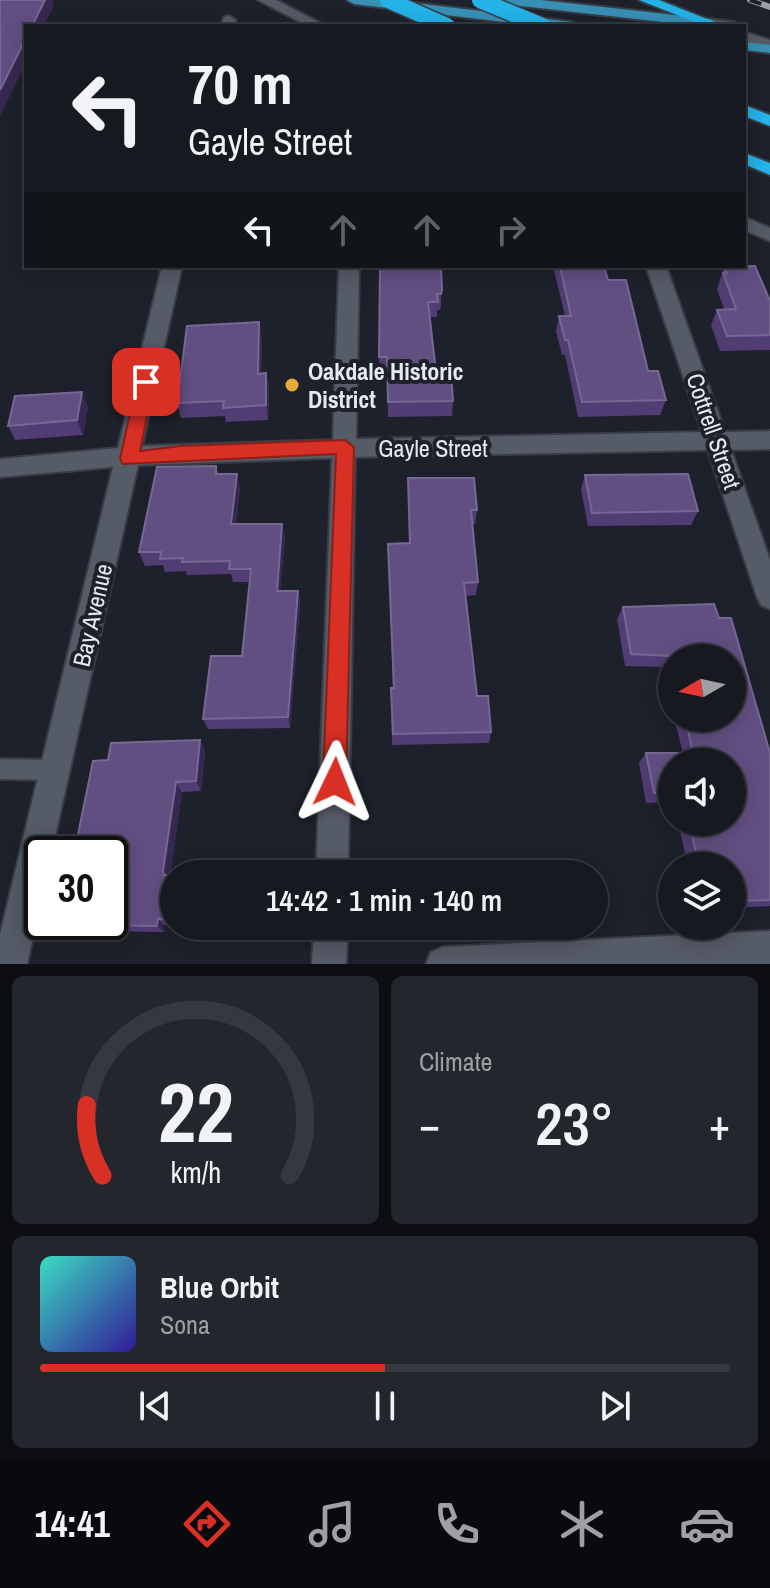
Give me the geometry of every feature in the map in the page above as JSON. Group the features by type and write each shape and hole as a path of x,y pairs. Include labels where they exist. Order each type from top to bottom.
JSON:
{"highway":[{"path":"388,0 442,24"},
{"path":"480,0 537,24"},
{"path":"646,0 711,24"},
{"path":"746,111 770,121"},
{"path":"746,159 770,170"}],"main road":[{"path":"354,0 555,24"},
{"path":"503,0 706,24"},
{"path":"746,46 770,47"}],"street":[{"path":"265,0 315,24"},
{"path":"746,27 770,30"},
{"path":"746,37 770,47"},
{"path":"746,224 770,235"},
{"name":"Bay Avenue","path":"10,964 172,268"},
{"path":"332,860 349,268"},
{"name":"Cottrell Street","path":"657,268 770,597"},
{"name":"Gayle Street","path":"0,468 181,452 770,440"},
{"path":"329,964 330,940"},
{"path":"443,964 770,948"}],"lane":[{"path":"0,769 56,770"}],"building":[{"path":"0,0 45,0 33,24 24,24 24,42 0,90"},
{"path":"755,266 770,301 770,335 727,336 717,310 736,309 723,273 727,274 724,268"},
{"path":"380,268 441,268 442,290 441,294 437,294 438,302 428,302 436,372 451,372 453,401 388,402 387,357 379,357"},
{"path":"560,268 605,268 608,280 626,280 648,371 658,371 666,400 582,402 568,340 565,340 559,316 571,316"},
{"path":"259,322 258,374 266,373 266,405 223,408 224,401 177,403 187,326"},
{"path":"82,392 77,420 8,426 15,396"},
{"path":"216,466 216,474 237,474 231,524 282,524 277,591 298,591 288,717 203,719 211,656 242,656 251,569 229,569 230,561 182,562 183,558 160,559 161,552 139,552 157,467"},
{"path":"688,474 698,511 592,513 585,475"},
{"path":"408,478 474,478 477,510 471,510 478,582 464,583 477,696 488,696 491,732 393,734 388,544 410,543"},
{"path":"714,604 719,618 731,618 739,644 658,644 658,655 631,654 623,607"},
{"path":"746,670 770,753 770,900 746,901 746,852 696,852 692,836 746,836 746,748 692,748 688,732 746,732"},
{"path":"200,740 196,781 176,782 165,860 160,860 160,919 157,926 128,926 128,836 78,836 93,761 108,760 111,743"},
{"path":"646,753 658,753 658,793 654,793"}],"railway":[{"path":"750,0 770,7"}],"place":[{"name":"Oakdale Historic District","path":"292,385"}],"route":[{"path":"146,382 129,459 181,452 345,447 335,782"}]}
